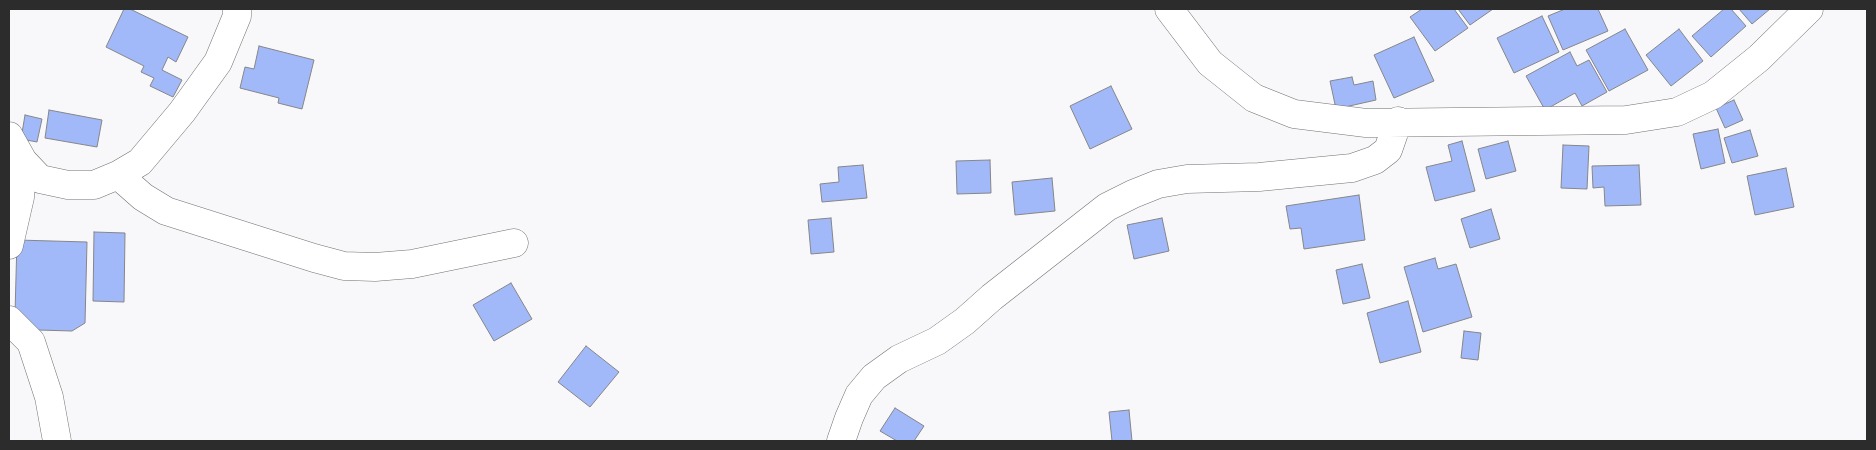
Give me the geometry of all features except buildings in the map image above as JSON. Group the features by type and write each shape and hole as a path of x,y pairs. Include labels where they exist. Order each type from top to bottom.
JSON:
{"street":[{"path":"9,136 23,161 40,179 68,185 94,185 118,175 140,162 182,112 218,62 237,16 237,9"},
{"path":"1168,9 1210,63 1254,98 1294,114 1366,123 1398,121 1626,120 1677,112 1713,95 1759,58 1809,9"},
{"path":"841,441 859,395 874,377 899,359 937,341 965,321 992,297 1107,207 1158,184 1188,179 1259,177 1352,168 1375,160 1388,150 1398,121"},
{"path":"9,245 23,161"},
{"path":"118,175 143,197 166,211 344,266 375,267 412,264 514,243"},
{"path":"9,320 31,342 49,397 56,441"}]}
